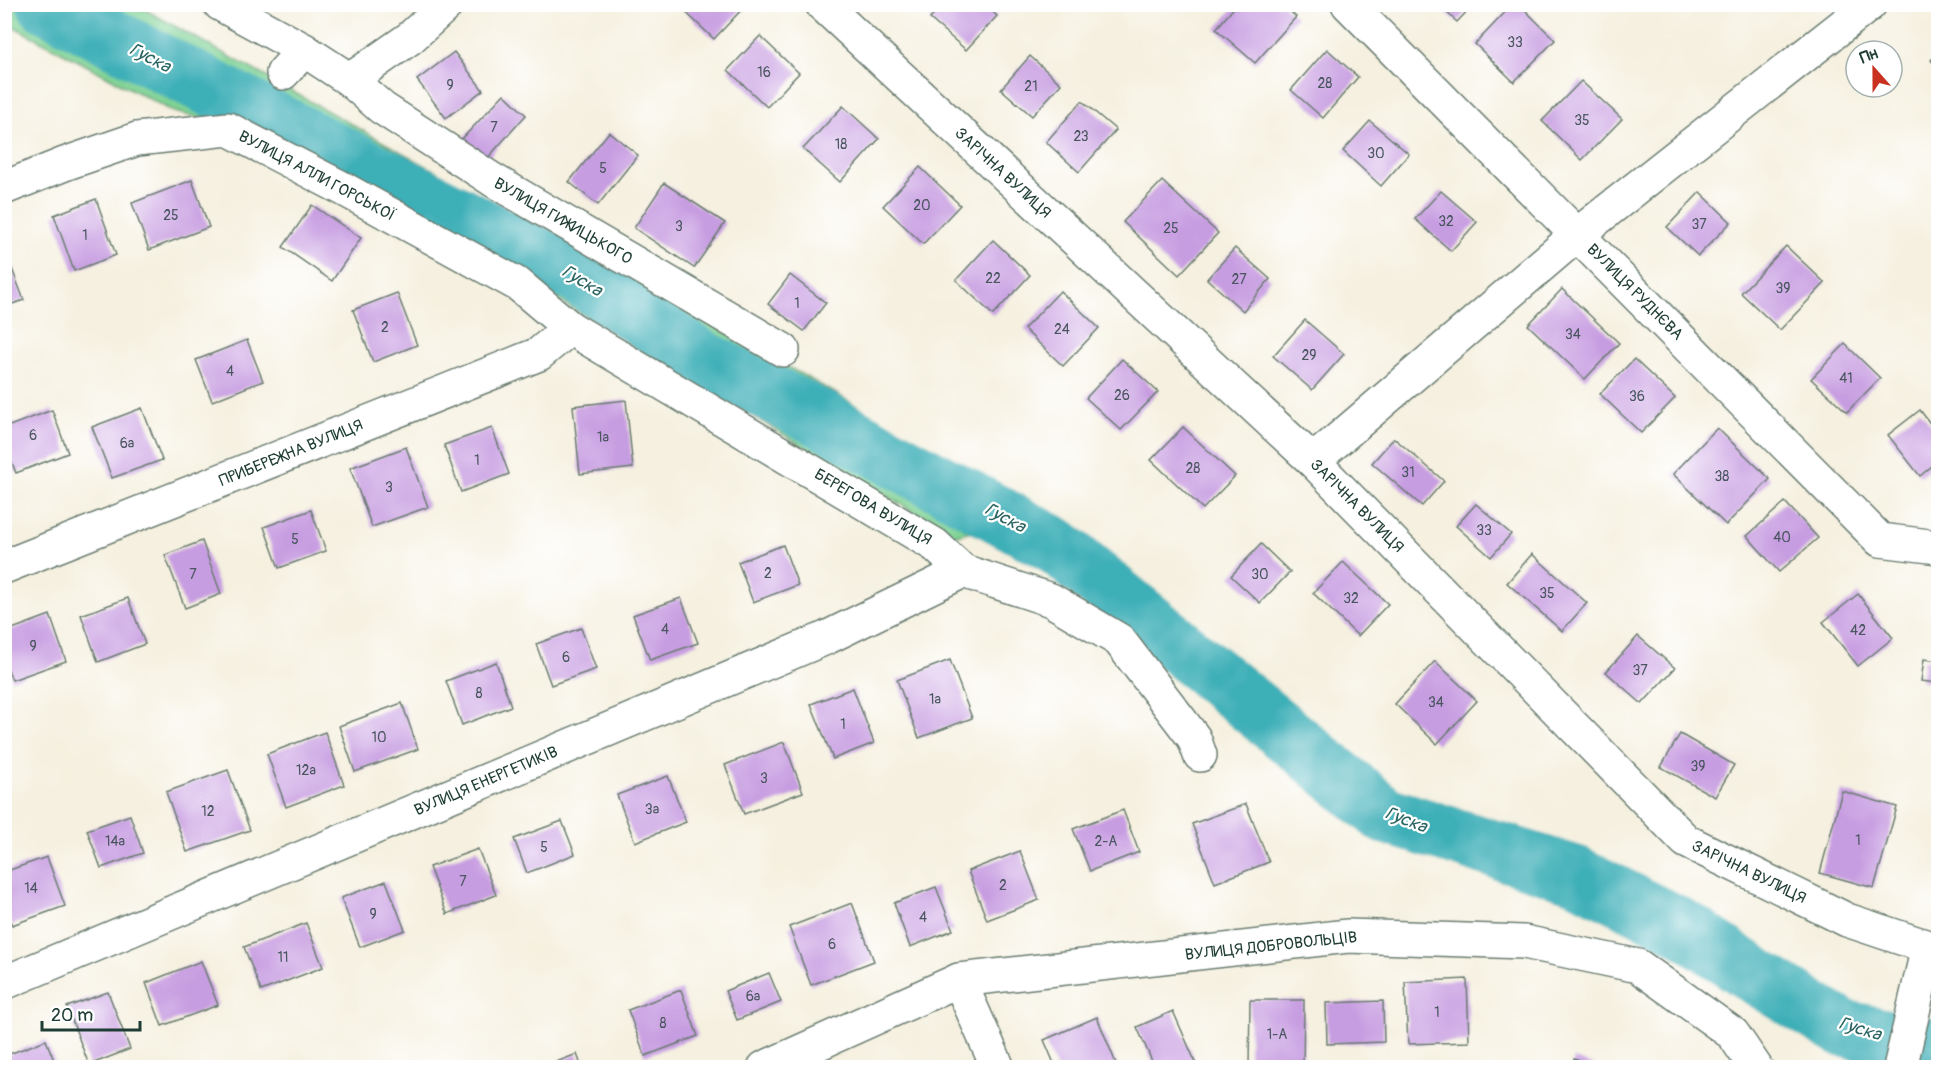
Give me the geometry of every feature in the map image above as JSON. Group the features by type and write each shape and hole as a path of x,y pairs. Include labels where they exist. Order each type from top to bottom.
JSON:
{"street":[{"name":"ВУЛИЦЯ ГИЖИЦЬКОГО","path":"220,4 293,61 350,80 382,108 492,180 783,350"},
{"path":"350,80 410,38 447,4"},
{"name":"ЗАРІЧНА ВУЛИЦЯ","path":"822,4 1313,461 1686,842 1847,920 1933,943"},
{"name":"ВУЛИЦЯ РУДНЄВА","path":"1348,4 1880,540 1938,548"},
{"path":"1313,461 1578,234 1870,4"},
{"name":"ВУЛИЦЯ АЛЛИ ГОРСЬКОЇ","path":"4,188 67,163 138,140 228,129 519,285 570,328"},
{"name":"ПРИБЕРЕЖНА ВУЛИЦЯ","path":"4,567 539,354 570,328"},
{"name":"БЕРЕГОВА ВУЛИЦЯ","path":"570,328 935,545 963,571 1051,600 1119,640 1194,738 1200,755"},
{"name":"ВУЛИЦЯ ЕНЕРГЕТИКІВ","path":"4,983 826,638 963,571"},
{"name":"ВУЛИЦЯ ДОБРОВОЛЬЦІВ","path":"764,1068 959,980 1348,936 1524,942 1638,966 1733,1034 1756,1068"},
{"path":"1900,1068 1933,943"},
{"path":"959,980 998,1068"}],"green space":[{"path":"4,5 137,5 833,392 1037,512 954,536 564,304 488,247 221,123 174,112 5,22"}],"building":[{"path":"677,4 747,4 714,39"},
{"path":"943,4 985,4 997,16 966,50 930,19"},
{"path":"1237,4 1282,4 1296,17 1255,63 1216,29"},
{"path":"1438,4 1474,4 1457,22"},
{"path":"1513,4 1519,4 1555,40 1514,82 1475,44"},
{"path":"760,36 799,73 767,107 728,70"},
{"path":"1327,49 1358,77 1323,118 1291,90"},
{"path":"454,52 483,90 446,118 417,80"},
{"path":"1938,53 1938,69 1931,60"},
{"path":"1030,56 1061,84 1032,116 1001,89"},
{"path":"1581,81 1622,119 1582,160 1542,121"},
{"path":"504,94 526,115 485,161 461,140"},
{"path":"1082,101 1116,130 1079,172 1046,142"},
{"path":"843,106 879,139 840,182 803,149"},
{"path":"1370,121 1409,154 1381,186 1343,151"},
{"path":"609,132 638,155 598,205 569,182"},
{"path":"920,167 960,205 923,244 883,206"},
{"path":"192,180 209,227 149,250 132,203"},
{"path":"1162,181 1218,233 1179,275 1123,222"},
{"path":"664,183 725,223 694,268 634,228"},
{"path":"1441,191 1477,222 1451,251 1415,219"},
{"path":"1700,192 1731,222 1698,256 1667,227"},
{"path":"96,199 116,255 74,271 54,215"},
{"path":"312,205 361,238 332,281 283,247"},
{"path":"993,240 1030,275 993,315 956,280"},
{"path":"1786,246 1825,283 1780,330 1741,293"},
{"path":"4,248 24,300 4,307"},
{"path":"1235,248 1270,279 1243,311 1207,279"},
{"path":"790,275 826,303 804,331 768,304"},
{"path":"1562,289 1619,343 1585,379 1528,325"},
{"path":"1060,291 1099,328 1063,366 1024,329"},
{"path":"397,293 417,345 373,362 353,310"},
{"path":"1305,320 1344,354 1312,390 1273,356"},
{"path":"247,340 263,381 212,401 196,360"},
{"path":"1845,344 1880,378 1847,412 1811,379"},
{"path":"1122,359 1158,392 1121,430 1086,398"},
{"path":"1634,359 1675,398 1641,433 1600,394"},
{"path":"626,400 633,468 580,474 573,406"},
{"path":"142,408 162,460 112,478 92,427"},
{"path":"52,410 68,453 16,473 4,442 4,428"},
{"path":"1920,410 1938,434 1938,461 1920,476 1888,435"},
{"path":"1183,427 1235,476 1203,509 1151,460"},
{"path":"492,428 509,474 461,492 444,445"},
{"path":"1717,428 1770,479 1726,525 1673,474"},
{"path":"1394,438 1444,481 1422,506 1372,463"},
{"path":"406,447 428,507 372,527 350,468"},
{"path":"1785,502 1818,538 1779,572 1747,536"},
{"path":"1476,504 1511,534 1491,557 1456,526"},
{"path":"311,510 326,551 279,568 264,527"},
{"path":"202,541 221,594 185,608 165,555"},
{"path":"1261,544 1290,572 1260,603 1231,576"},
{"path":"783,545 798,585 753,602 738,562"},
{"path":"1532,554 1587,603 1562,631 1507,583"},
{"path":"1343,562 1388,604 1358,636 1313,593"},
{"path":"1858,594 1893,638 1858,666 1823,622"},
{"path":"128,598 145,644 98,662 81,615"},
{"path":"681,598 698,643 650,660 633,615"},
{"path":"50,615 66,661 12,680 4,659 4,632"},
{"path":"581,628 596,669 551,685 536,644"},
{"path":"1638,636 1675,668 1642,704 1606,672"},
{"path":"1924,659 1938,661 1938,683 1921,681"},
{"path":"950,660 972,718 919,738 897,680"},
{"path":"1435,661 1477,701 1437,744 1395,704"},
{"path":"496,662 511,706 462,725 446,681"},
{"path":"853,688 874,743 833,759 811,704"},
{"path":"402,703 418,749 355,772 339,726"},
{"path":"325,732 344,785 286,807 267,754"},
{"path":"1680,734 1734,765 1715,797 1661,767"},
{"path":"784,742 803,792 744,814 725,765"},
{"path":"228,770 250,830 187,852 166,792"},
{"path":"668,776 686,822 635,842 617,795"},
{"path":"1842,791 1897,807 1874,888 1820,873"},
{"path":"1246,804 1269,862 1215,883 1192,824"},
{"path":"1123,810 1139,852 1090,871 1073,829"},
{"path":"130,815 143,853 101,868 87,830"},
{"path":"562,821 575,854 527,873 514,839"},
{"path":"478,849 496,895 447,914 429,867"},
{"path":"1020,851 1039,900 987,920 968,871"},
{"path":"47,857 65,906 12,925 4,903 4,872"},
{"path":"386,881 405,930 360,947 341,898"},
{"path":"936,887 953,930 910,947 894,903"},
{"path":"852,903 874,961 811,985 789,927"},
{"path":"306,923 323,967 261,991 244,947"},
{"path":"201,961 218,1005 162,1026 146,983"},
{"path":"769,973 781,1002 737,1020 725,991"},
{"path":"1467,979 1469,1042 1408,1044 1405,982"},
{"path":"681,990 698,1036 645,1056 628,1010"},
{"path":"108,992 130,1049 89,1065 67,1007"},
{"path":"1250,1000 1304,1000 1303,1068 1249,1068"},
{"path":"1383,1001 1384,1042 1327,1044 1326,1003"},
{"path":"1173,1011 1198,1068 1155,1068 1137,1027"},
{"path":"1097,1017 1118,1068 1056,1068 1044,1040"},
{"path":"46,1040 57,1068 4,1068 4,1056"},
{"path":"577,1054 582,1068 543,1068 543,1067"},
{"path":"1574,1059 1600,1067 1600,1068 1571,1068"}],"waterway":[{"name":"Гуска","path":"46,4 575,274 699,357 821,419 1055,545 1385,815 1577,875 1687,930 1756,976 1842,1028 1938,1049"}]}
